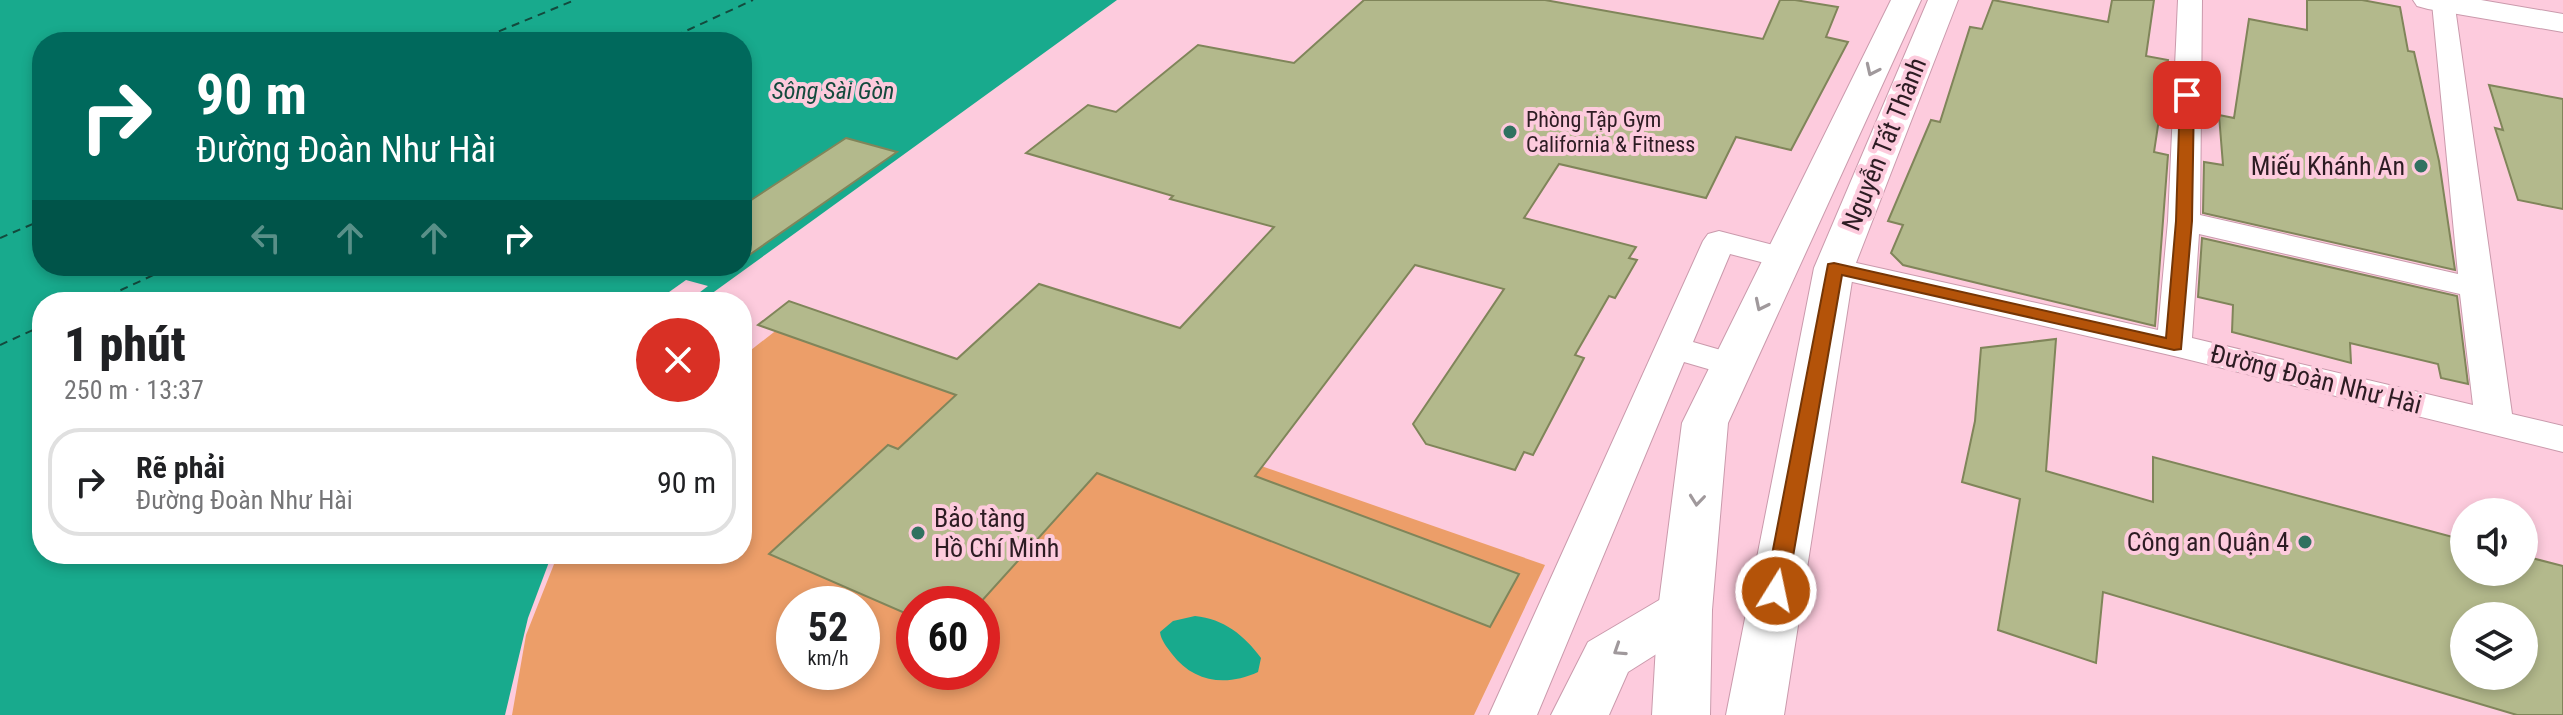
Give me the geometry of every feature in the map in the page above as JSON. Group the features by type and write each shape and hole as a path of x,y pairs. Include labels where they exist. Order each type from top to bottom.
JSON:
{"main road":[{"name":"Nguyễn Tất Thành","path":"1681,715 1685,610 1705,423 1906,0"},
{"name":"Nguyễn Tất Thành","path":"1763,705 1834,268 1943,0"},
{"path":"2536,0 2563,5"},
{"path":"2436,2 2563,23"},
{"path":"1580,715 1608,657 1685,610"}],"street":[{"path":"2174,345 2184,221 2190,0"},
{"path":"2436,2 2468,205 2494,422"},
{"path":"2184,221 2476,288"},
{"path":"1513,715 1719,241 1784,258"},
{"name":"Đường Đoàn Như Hài","path":"1834,268 2174,345 2563,439"},
{"path":"1671,347 1732,365"}],"shaded area":[{"path":"806,307 1545,565 1474,715 512,715 526,635 554,564 752,564 752,349"}],"water":[{"name":"Sông Sài Gòn","path":"0,0 1117,0 752,264 752,32 32,32 32,276 736,276 714,292 32,292 32,564 548,564 528,618 505,715 0,715"},
{"path":"1195,616 1224,625 1248,642 1261,658 1258,672 1234,679 1211,679 1190,671 1180,663 1166,646 1160,632 1173,621"}],"pier":[{"path":"686,280 708,286 700,292 669,292"}],"building":[{"path":"1364,0 1545,0 1763,39 1780,0 1795,0 1838,7 1826,37 1848,42 1791,150 1736,137 1706,198 1559,164 1524,218 1636,247 1629,258 1637,260 1615,298 1609,296 1575,355 1584,358 1533,455 1524,452 1515,470 1426,444 1413,424 1504,289 1415,265 1255,476 1519,574 1490,627 1097,473 995,586 896,586 896,609 880,602 880,586 843,586 769,554 888,445 898,449 956,395 758,325 789,301 957,359 1039,284 1180,328 1274,227 1170,199 1173,196 1026,153 1088,105 1116,112 1198,45 1294,63"},
{"path":"1993,0 2108,22 2112,0 2154,0 2146,56 2168,60 2154,152 2168,155 2155,326 1903,265 1891,253 1903,225 1888,221 1931,120 1940,122 1970,27 1982,29"},
{"path":"2307,0 2362,0 2400,7 2408,51 2414,52 2439,161 2455,270 2203,213 2204,162 2223,165 2219,115 2234,118 2249,19 2307,30"},
{"path":"2489,85 2563,99 2563,209 2518,200 2495,128 2503,130"},
{"path":"846,138 897,152 752,253 752,199"},
{"path":"2202,238 2457,296 2468,384 2441,378 2438,364 2350,343 2351,363 2232,332 2233,305 2198,297"},
{"path":"2056,339 2046,471 2153,502 2153,457 2450,536 2450,586 2538,586 2538,560 2563,566 2563,715 2517,715 2103,592 2096,663 1998,630 2020,499 1962,482 1975,421 1981,348"}],"ferry route":[{"path":"497,32 575,0"},
{"path":"684,32 753,0"},
{"path":"0,238 32,224"},
{"path":"117,292 151,276"},
{"path":"0,345 32,331"}],"place":[{"name":"Phòng Tập Gym California & Fitness","path":"1510,132"},
{"name":"Miếu Khánh An","path":"2421,166"},
{"name":"Bảo tàng Hồ Chí Minh","path":"918,533"},
{"name":"Công an Quận 4","path":"2305,542"}],"route":[{"path":"1776,591 1834,268 2174,345 2184,221 2187,95"}]}
